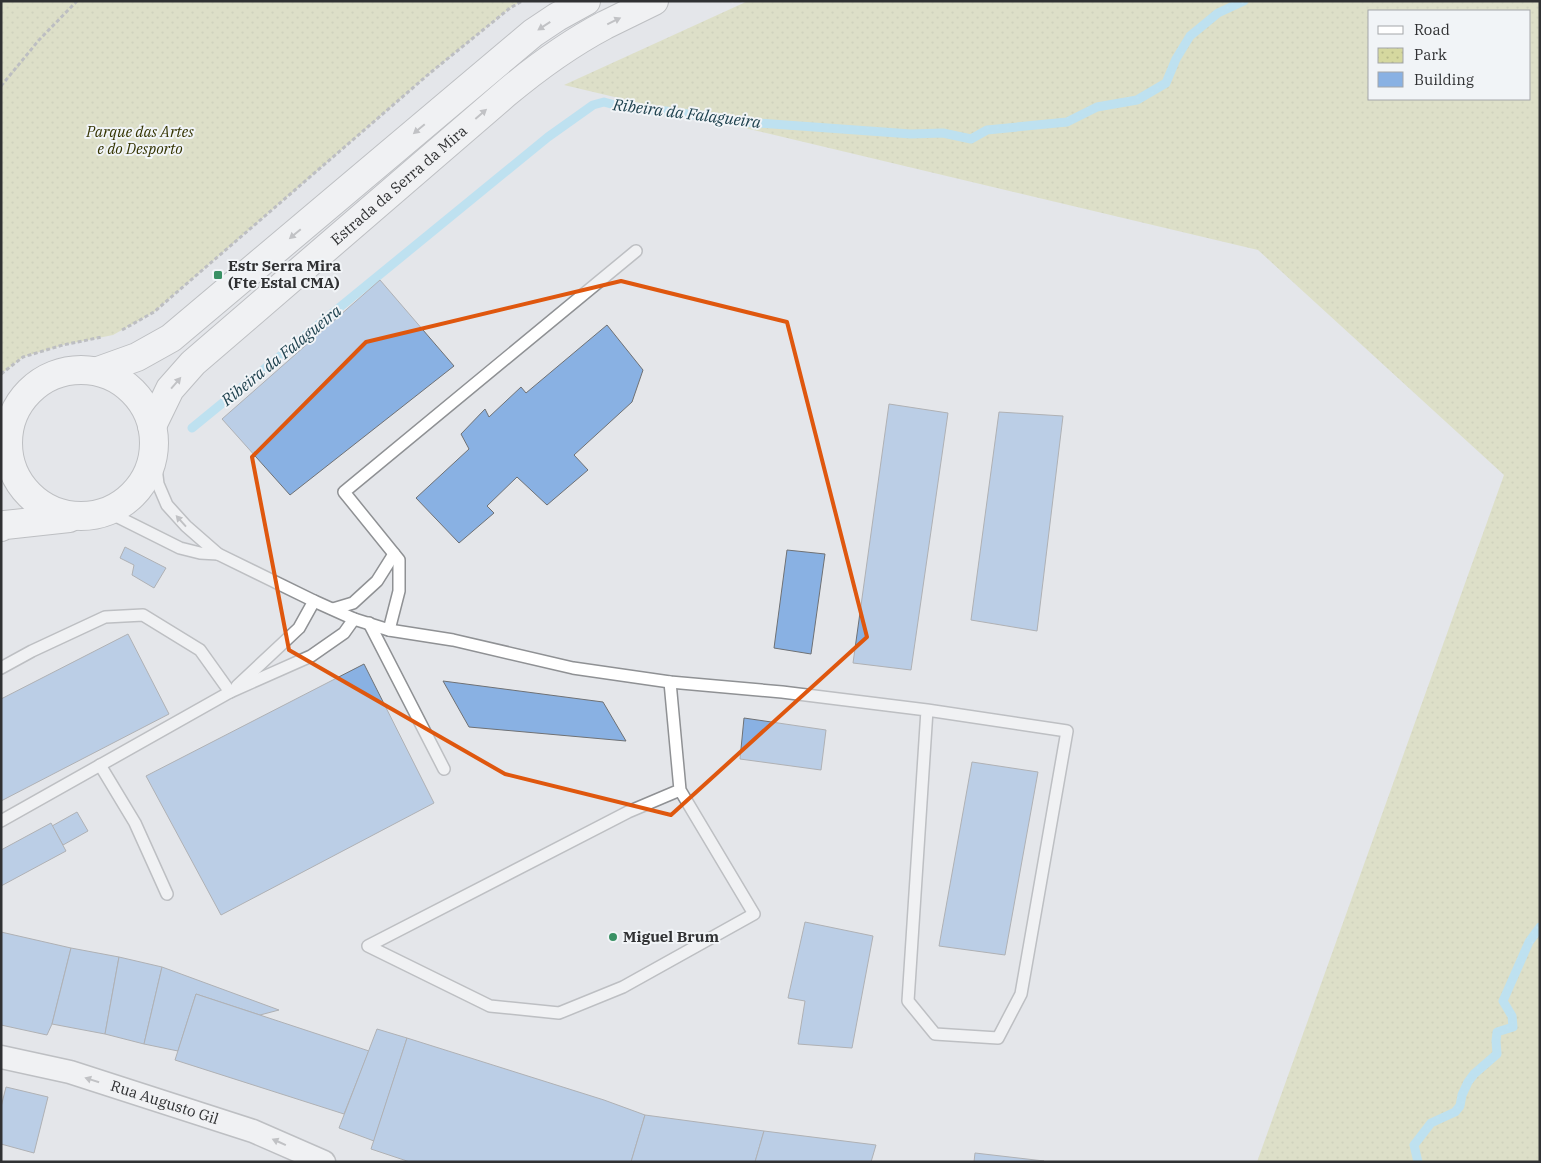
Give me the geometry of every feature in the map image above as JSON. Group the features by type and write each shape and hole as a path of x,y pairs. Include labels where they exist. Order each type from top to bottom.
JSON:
{"street":[{"name":"Estrada da Serra da Mira","path":"98,371 137,356 171,338 533,33 586,1"},
{"name":"Estrada da Serra da Mira","path":"153,438 170,389 193,362 532,71 604,25 654,1"},
{"path":"74,369 98,371 117,378 133,391 145,407 153,438 149,470 140,487 126,501 108,512 95,516 60,514 40,504 25,490 4,457 8,429 17,406 32,388 51,375 74,369"},
{"path":"1,527 80,516"},
{"name":"Rua Augusto Gil","path":"1,1057 70,1072 253,1131 324,1162"}],"lane":[{"path":"389,630 399,591 399,560 344,492 636,251"},
{"path":"153,438 158,484 168,505 186,526 218,554 354,619 389,630 454,640 573,668 670,682 782,692 927,710 1066,731 1021,994 998,1038 935,1034 908,1002 927,710"},
{"path":"108,512 180,548 200,553 218,554"},
{"path":"333,609 354,603 377,581 394,554"},
{"path":"230,692 299,628 314,601"},
{"path":"1,668 32,651 105,617 143,615 200,650 230,692"},
{"path":"1,822 230,692 311,656 344,633 354,619"},
{"path":"369,623 444,769"},
{"path":"670,682 680,790 754,914 623,987 559,1013 490,1006 368,946 628,812 680,790"},
{"path":"100,765 135,823 167,894"}],"path":[{"path":"1,86 39,40 76,1"},
{"path":"121,330 154,312 430,74 510,8 522,1"},
{"path":"1,374 22,357 105,336"}],"highlighted area":[{"path":"621,281 787,322 867,637 671,815 505,774 289,650 252,457 366,342"}],"green space":[{"name":"Parque das Artes e do Desporto","path":"1,1 522,1 510,8 430,73 154,312 113,335 63,345 23,357 1,374"},
{"path":"748,1 1540,1 1540,1162 1257,1162 1504,475 1258,250 564,85"}],"building":[{"path":"380,280 454,366 290,495 222,419"},
{"path":"607,325 643,370 632,402 574,455 588,470 547,505 517,477 487,506 494,513 459,543 416,498 469,449 461,434 485,409 489,417 521,387 526,393"},
{"path":"889,404 948,413 911,670 853,663"},
{"path":"999,412 1063,416 1037,631 971,620"},
{"path":"125,547 166,568 154,588 132,575 134,565 120,558"},
{"path":"787,550 825,554 811,654 774,648"},
{"path":"128,634 169,714 1,801 1,699"},
{"path":"364,664 434,803 221,915 146,776"},
{"path":"443,681 603,702 626,741 469,727"},
{"path":"744,718 826,730 821,770 740,759"},
{"path":"972,762 1038,772 1005,955 939,946"},
{"path":"77,812 88,831 63,845 52,826"},
{"path":"51,823 66,851 1,886 1,850"},
{"path":"805,922 873,936 852,1048 798,1044 805,1001 788,998"},
{"path":"1,932 71,948 52,1024 47,1035 1,1025"},
{"path":"71,948 119,957 105,1034 52,1024"},
{"path":"119,957 162,967 144,1044 105,1034"},
{"path":"162,967 279,1010 260,1015 196,994 178,1051 144,1044"},
{"path":"196,994 369,1051 344,1114 175,1060"},
{"path":"377,1029 407,1038 374,1141 339,1128"},
{"path":"407,1038 604,1100 645,1115 631,1162 410,1162 371,1149"},
{"path":"6,1087 48,1097 34,1153 1,1144 1,1107"},
{"path":"645,1115 764,1131 755,1162 631,1162"},
{"path":"764,1131 876,1145 871,1162 755,1162"},
{"path":"975,1153 1044,1161 974,1162"}],"waterway":[{"name":"Ribeira da Falagueira","path":"192,428 548,137 593,105 604,102 629,109 666,111 744,122 911,134 943,133 971,139 987,130 1067,122 1097,107 1137,100 1166,83 1176,59 1190,36 1218,13 1244,1"},
{"name":"Ribeira da Falagueira","path":"1418,1162 1414,1145 1431,1123 1455,1112 1460,1106 1462,1095 1468,1082 1474,1074 1497,1054 1497,1032 1513,1027 1512,1016 1503,1001 1529,942 1540,927"}],"place":[{"name":"Estr Serra Mira (Fte Estal CMA)","path":"218,275"},
{"name":"Miguel Brum","path":"613,937"}]}
